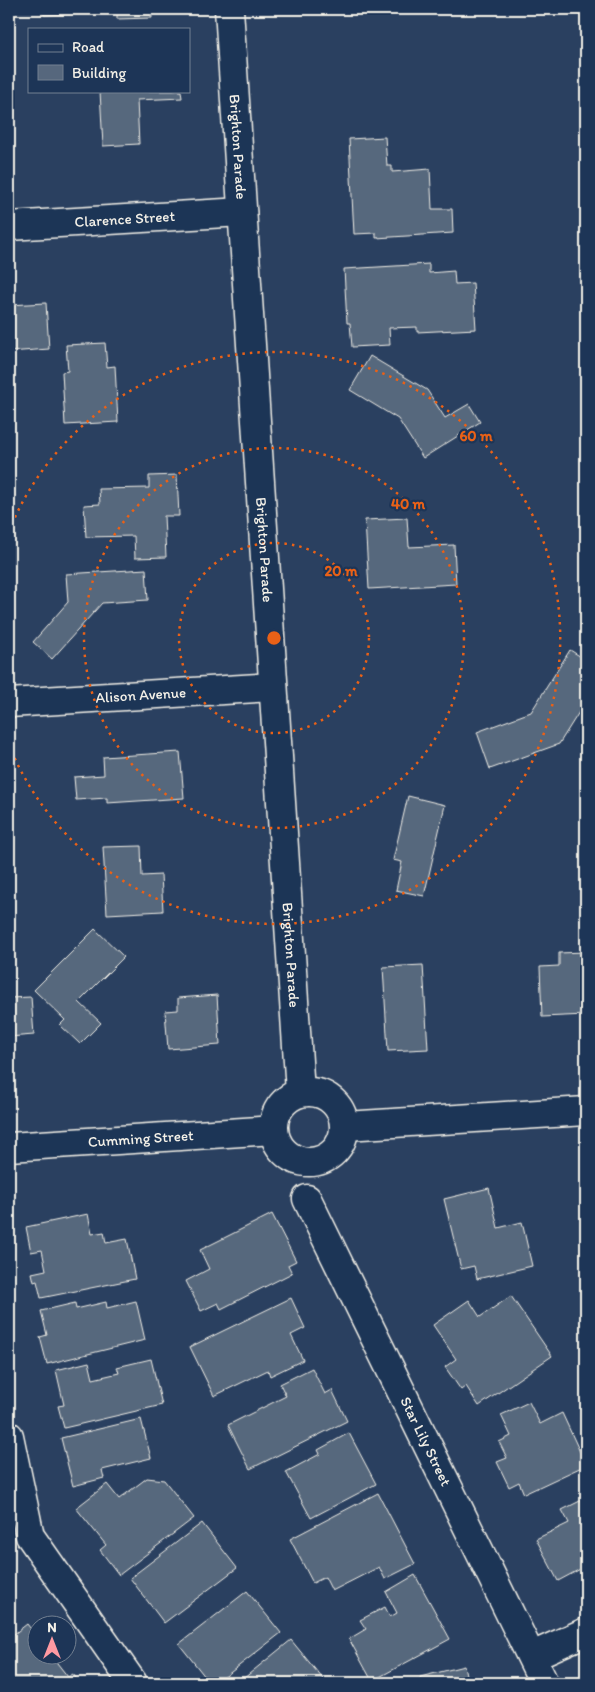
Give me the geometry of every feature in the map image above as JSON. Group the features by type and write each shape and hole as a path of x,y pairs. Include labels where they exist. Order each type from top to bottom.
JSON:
{"street":[{"name":"Brighton Parade","path":"229,9 300,1092"},
{"name":"Clarence Street","path":"9,226 242,212"},
{"name":"Alison Avenue","path":"9,703 274,687"},
{"path":"300,1092 316,1092 331,1098 343,1115 345,1126 344,1136 340,1145 333,1153 315,1162 303,1162 293,1158 284,1151 277,1142 274,1130 274,1120 283,1102 300,1092"},
{"path":"345,1126 586,1111"},
{"name":"Cumming Street","path":"9,1147 274,1130"},
{"name":"Star Lily Street","path":"306,1199 544,1683"},
{"path":"9,1436 30,1536 133,1683"},
{"path":"532,1656 586,1632"}],"building":[{"path":"43,9 151,9 152,18 117,19 117,12 44,15"},
{"path":"331,9 383,9 331,13"},
{"path":"100,92 181,92 182,98 137,100 139,144 103,146"},
{"path":"385,137 387,166 392,166 392,172 430,169 432,209 452,209 453,233 376,238 376,233 354,234 349,139"},
{"path":"429,264 429,273 454,271 455,284 473,283 476,329 417,332 417,327 389,328 390,345 352,347 350,323 347,323 344,269"},
{"path":"46,303 49,349 9,352 9,305"},
{"path":"105,343 107,367 115,366 118,422 65,425 62,372 68,371 66,345"},
{"path":"370,356 427,390 445,418 469,404 480,422 423,458 398,419 350,390"},
{"path":"177,475 179,516 164,516 166,557 135,558 134,536 86,537 84,505 100,504 99,489 149,488 149,476"},
{"path":"407,518 409,547 454,545 456,584 369,589 365,520"},
{"path":"10,554 12,601 9,601"},
{"path":"146,569 148,600 102,603 52,659 33,642 68,602 66,574"},
{"path":"570,650 586,660 586,701 559,744 490,769 477,732 531,712"},
{"path":"180,752 184,798 107,803 107,798 76,800 74,777 104,775 103,757"},
{"path":"408,796 445,805 424,896 396,890 402,862 393,860"},
{"path":"141,846 142,876 161,875 163,911 107,914 103,847"},
{"path":"95,929 124,957 79,1002 101,1023 80,1044 60,1025 65,1020 34,990"},
{"path":"586,952 586,1015 542,1017 540,967 559,966 559,953"},
{"path":"423,965 428,1049 388,1051 383,967"},
{"path":"217,995 220,1045 168,1049 165,1011 178,1010 178,998"},
{"path":"31,997 34,1035 9,1037 9,998"},
{"path":"489,1188 498,1228 522,1222 532,1266 477,1279 474,1266 461,1269 444,1199"},
{"path":"582,1201 586,1201 586,1230 584,1230"},
{"path":"88,1214 92,1234 104,1232 106,1243 127,1239 135,1279 41,1298 37,1281 34,1282 32,1273 46,1270 42,1250 31,1252 26,1227"},
{"path":"272,1214 296,1261 288,1265 292,1273 221,1309 218,1303 201,1311 186,1281 209,1269 200,1250"},
{"path":"511,1296 552,1356 479,1406 466,1386 461,1390 445,1367 456,1359 433,1325 469,1300 480,1317"},
{"path":"291,1298 305,1328 291,1335 303,1360 270,1376 268,1370 214,1396 190,1347"},
{"path":"136,1301 145,1340 47,1364 40,1337 47,1335 41,1311 75,1303 76,1309 106,1302 107,1308"},
{"path":"151,1359 162,1405 64,1428 58,1406 64,1405 56,1370 89,1362 93,1379 119,1373 117,1367"},
{"path":"312,1368 325,1394 332,1390 347,1421 250,1469 228,1425 286,1396 280,1384"},
{"path":"529,1402 540,1424 562,1413 586,1465 524,1494 519,1482 509,1487 497,1462 507,1458 499,1442 511,1436 501,1415"},
{"path":"141,1419 151,1458 102,1470 104,1478 73,1486 61,1438"},
{"path":"349,1433 376,1484 311,1518 286,1472 320,1454 318,1450"},
{"path":"147,1478 164,1480 194,1518 119,1575 100,1550 106,1545 76,1508 107,1484 119,1499"},
{"path":"378,1493 415,1564 385,1579 379,1567 332,1591 325,1577 313,1583 290,1539"},
{"path":"586,1498 586,1566 558,1581 536,1539 569,1523 562,1510"},
{"path":"202,1523 237,1568 164,1623 130,1578"},
{"path":"415,1575 450,1639 372,1681 349,1639 366,1629 360,1620 385,1607 390,1617 397,1613 386,1592"},
{"path":"247,1591 281,1633 217,1683 210,1683 179,1644"},
{"path":"9,1597 14,1604 9,1607"},
{"path":"27,1624 28,1664 58,1664 68,1677 73,1674 80,1683 9,1683 9,1638"},
{"path":"291,1640 323,1679 318,1683 238,1683"},
{"path":"464,1666 468,1683 422,1683 420,1677"}]}
